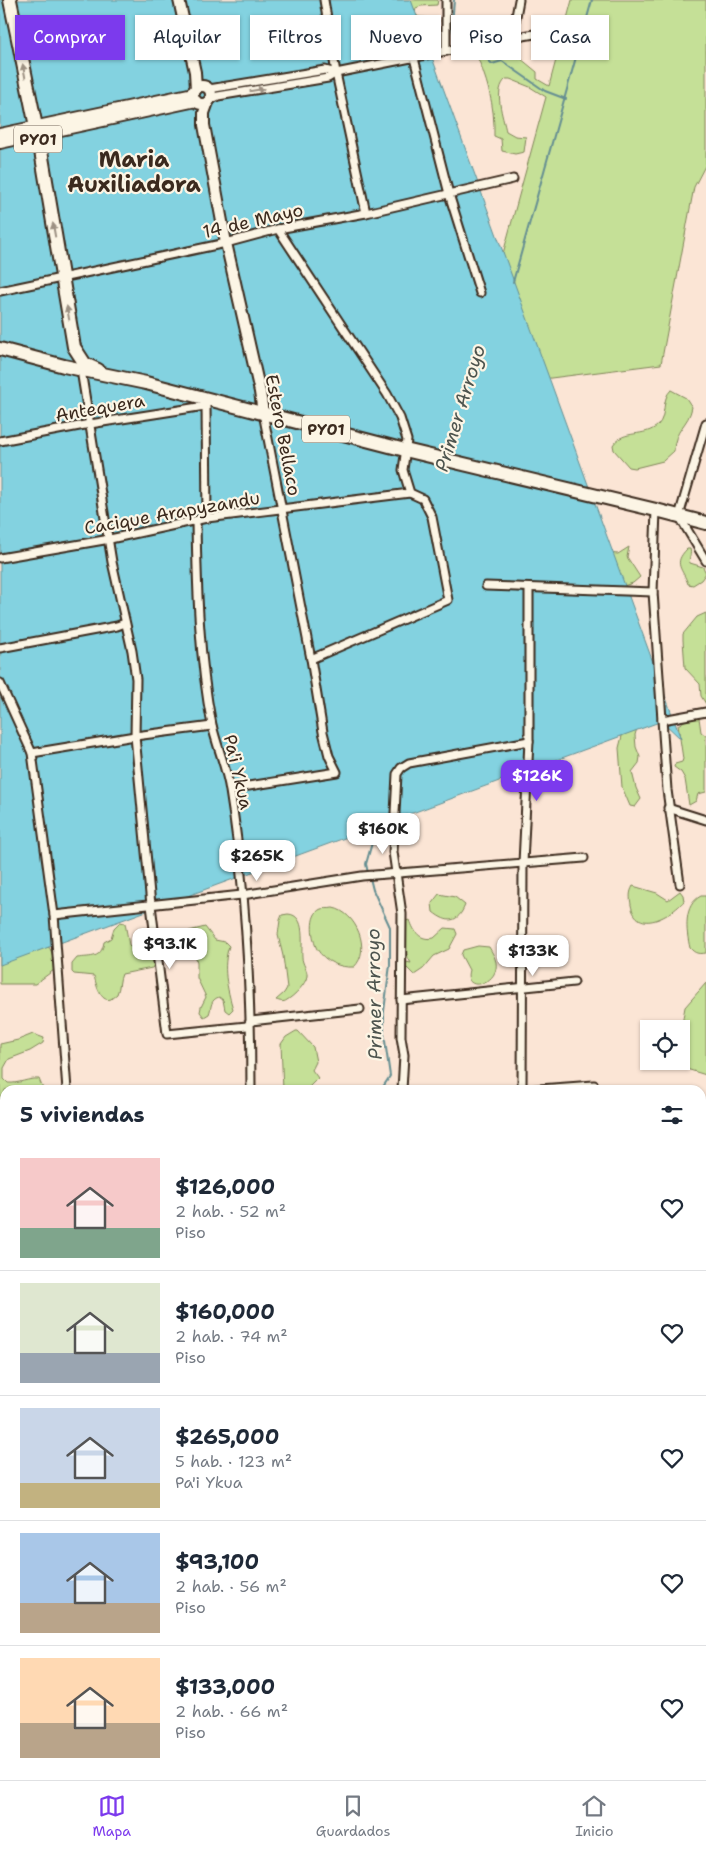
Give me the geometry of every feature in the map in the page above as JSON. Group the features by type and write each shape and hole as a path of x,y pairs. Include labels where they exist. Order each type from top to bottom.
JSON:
{"highway":[{"name":"PY01","path":"10,0 36,131 74,347"},
{"name":"PY01","path":"0,347 81,370 146,384 206,403 263,414 706,523"},
{"path":"0,347 58,360 68,357 73,353 74,347"},
{"path":"74,347 85,364 93,369 146,384"}],"street":[{"name":"Estero Bellaco","path":"179,0 195,72 203,97 204,125 226,243 260,392 324,732 330,756 337,772 230,789"},
{"path":"324,0 336,73 366,213"},
{"path":"446,0 446,51"},
{"path":"516,15 519,0"},
{"path":"441,52 451,50"},
{"path":"203,97 328,78 336,73 404,60"},
{"path":"415,60 450,194 480,292"},
{"path":"0,142 36,131 325,70 336,73"},
{"path":"0,134 36,131"},
{"name":"14 de Mayo","path":"0,291 226,243 278,229 366,213 513,179"},
{"path":"278,229 387,394 400,418 408,440 402,470 410,493 423,499 432,518 448,600 311,659"},
{"path":"81,370 110,539 112,562 136,679 135,736 151,906 167,1034 246,1026 251,1022 360,1009"},
{"path":"206,403 207,518"},
{"name":"Antequera","path":"0,442 206,403"},
{"path":"706,423 679,516 706,561"},
{"name":"Cacique Arapyzandu","path":"0,558 110,539 207,518 410,493"},
{"path":"656,510 653,592 668,808 680,884"},
{"name":"Pa'i Ykua","path":"196,521 202,650 212,726 230,789 242,896 251,1022 252,1085"},
{"path":"486,586 653,592"},
{"path":"522,1085 523,863 529,741 529,588"},
{"path":"0,648 125,623"},
{"path":"0,683 32,753 54,914 67,1085"},
{"path":"662,720 706,712"},
{"path":"32,753 135,736 212,726"},
{"path":"402,1085 404,1055 401,1037 402,914 394,842 397,774 401,768 409,763 529,741"},
{"path":"668,808 706,820"},
{"path":"54,914 242,896 373,875 584,858"},
{"path":"402,1000 574,982"}],"green space":[{"path":"392,0 438,0 437,5 416,8 416,15 402,15"},
{"path":"572,0 706,0 706,164 694,187 661,364 496,385 498,272 546,97 530,87 506,79 502,84 499,97 506,131 515,136 526,137 524,152 515,154 502,151 501,139 494,136 493,113 489,92 478,60 521,59 537,72 537,79 549,86 556,60 609,60 609,15 568,15"},
{"path":"671,390 686,398 692,407 688,418 676,437 674,451 663,461 635,468 629,467 614,450 613,445 622,437 653,429 658,425 661,421 666,398"},
{"path":"629,547 627,557 640,577 633,583 620,587 606,553 618,554"},
{"path":"687,549 690,549 690,563 703,567 706,573 701,580 693,585 688,584 679,563"},
{"path":"706,613 706,704 701,696 700,684 685,668 683,634 697,617"},
{"path":"640,718 635,735 636,747 640,757 639,763 632,772 641,799 635,807 630,806 622,787 619,748 623,732"},
{"path":"699,718 701,732 706,736 706,792 698,794 696,801 689,805 685,779 681,772 674,767 675,764 682,762 683,759 678,725 686,720"},
{"path":"633,886 657,893 668,900 680,891 684,901 663,917 655,920 640,920 634,914 631,905 630,893"},
{"path":"439,894 455,897 465,905 456,918 448,920 433,912 432,903"},
{"path":"701,896 706,896 706,953 695,952 690,948 687,926 691,906"},
{"path":"333,908 349,917 359,933 362,951 354,967 338,965 329,961 320,954 315,945 312,928 314,916 321,909"},
{"path":"288,914 298,919 301,925 302,960 307,976 296,993 286,1001 282,1001 276,1000 287,988 278,935 282,915"},
{"path":"410,920 413,928 421,937 434,938 445,928 455,929 457,934 449,949 434,956 423,969 414,975 406,967 406,962 411,963 405,948 405,921"},
{"path":"120,922 125,923 129,945 136,951 141,940 152,938 157,961 152,968 122,974 117,994 111,999 107,999 99,992 94,976 74,974 72,972 72,964 77,958 91,957 98,954 104,942 111,938 114,928"},
{"path":"205,927 215,940 225,942 229,946 226,970 227,985 233,1009 229,1013 225,1010 223,1000 219,997 213,1002 209,1014 204,1017 200,1012 206,997 197,978 197,962 189,931"},
{"path":"478,946 489,947 496,960 496,970 487,981 481,984 471,982 468,977 469,970 461,955 463,950"},
{"path":"49,947 54,957 54,970 35,984 0,984 0,954"},
{"path":"706,983 706,1075 690,1070 690,1020 683,1020 685,1007"},
{"path":"298,1031 313,1047 316,1062 312,1070 318,1078 311,1085 283,1085 281,1044 286,1037"},
{"path":"33,1034 44,1038 43,1043 30,1051 9,1059 4,1068 4,1079 8,1083 12,1083 39,1079 41,1085 0,1085 0,1044"}],"water":[{"path":"0,0 411,0 416,15 351,15 351,60 433,60 681,739 662,721 0,965"}],"waterway":[{"path":"453,15 454,0"},
{"name":"Primer Arroyo","path":"513,282 592,0"},
{"path":"488,60 492,64 502,61 545,91 566,99"},
{"name":"Primer Arroyo","path":"368,873 366,864 377,825"},
{"name":"Primer Arroyo","path":"370,878 373,890 390,927 390,965 384,1011 384,1034 390,1076 384,1085"}],"district":[{"name":"Maria Auxiliadora","path":"134,172"}]}
